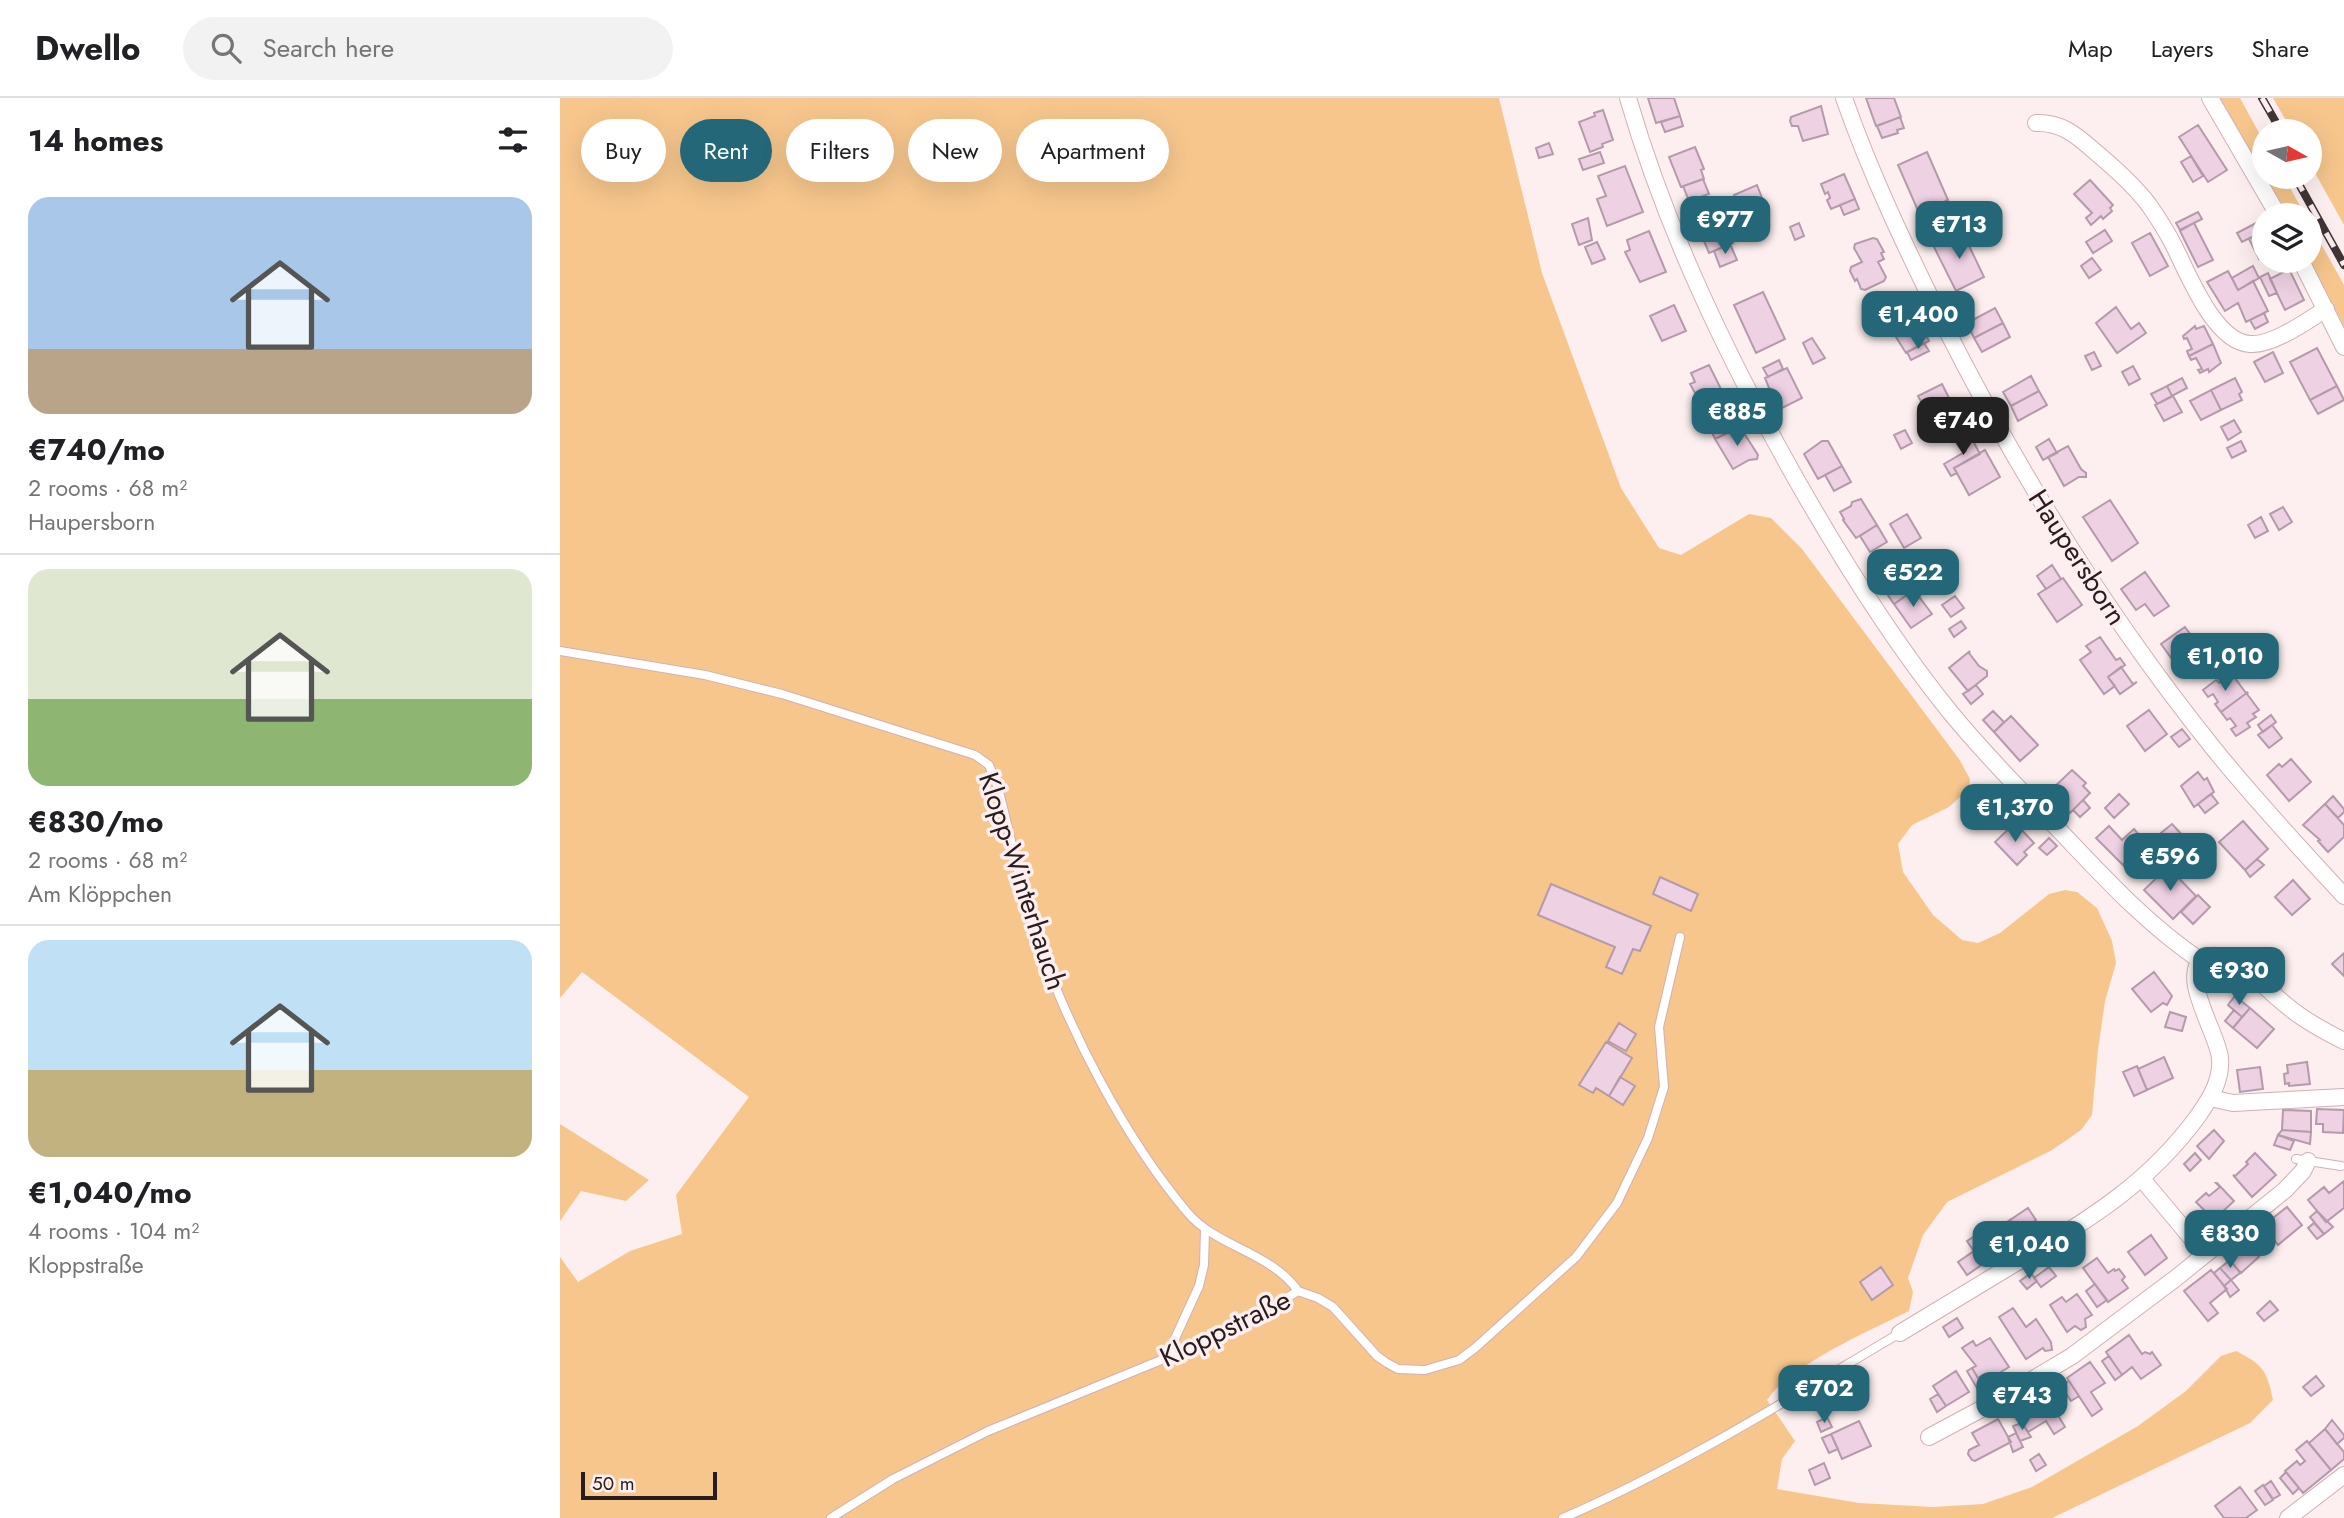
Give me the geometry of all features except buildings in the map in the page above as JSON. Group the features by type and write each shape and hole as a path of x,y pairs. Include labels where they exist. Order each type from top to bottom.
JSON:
{"street":[{"path":"1628,98 1670,221 1729,354 1831,540 1877,614 1951,713 1993,761 2153,925 2200,961"},
{"name":"Haupersborn","path":"1844,98 1882,195 1916,269 1975,388 2040,500 2091,580 2177,701 2278,825 2344,896"},
{"path":"2210,98 2271,203"},
{"path":"2036,123 2048,123 2067,130 2102,157 2138,193 2169,236 2207,309 2231,337 2244,343 2260,343 2290,330 2326,309"},
{"path":"2307,273 2344,347"},
{"path":"1900,1333 2097,1214 2142,1179 2172,1148 2210,1098 2216,1084 2220,1060 2218,1046 2193,974 2200,961 2210,956 2221,956 2232,961 2310,1023 2344,1041"},
{"path":"2210,1098 2233,1103 2344,1097"},
{"path":"1929,1437 2000,1399 2071,1356 2176,1278 2285,1190 2303,1171 2302,1160"},
{"path":"2142,1179 2204,1253"},
{"path":"2288,1518 2344,1475"}],"lane":[{"name":"Klopp-Winterhauch","path":"560,651 705,675 782,694 975,755 989,765 998,788 1037,936 1062,999 1130,1134 1196,1223 1275,1269 1292,1282 1298,1291"},
{"name":"Kloppstraße","path":"831,1518 893,1479 988,1431 1232,1331 1298,1291 1333,1307 1377,1356 1398,1369 1425,1370 1458,1360 1475,1348 1576,1257 1617,1203 1648,1138 1664,1087 1659,1027 1680,937"},
{"path":"2302,1160 2341,1166"},
{"path":"1166,1358 1199,1286 1204,1265 1205,1230"},
{"path":"1563,1518 1602,1502 1700,1451 1900,1333"}],"shaded area":[{"path":"560,98 1499,98 1542,273 1621,488 1659,548 1681,555 1749,514 1771,518 1802,549 1959,759 1970,779 1969,789 1949,807 1912,825 1898,844 1903,872 1933,915 1962,940 1978,943 2000,933 2049,894 2065,890 2077,892 2097,908 2112,941 2116,963 2105,1001 2092,1115 2081,1130 2052,1150 1947,1202 1923,1235 1908,1278 1913,1292 1909,1311 1812,1361 1767,1400 1795,1441 1782,1459 1777,1489 1859,1503 1933,1507 1983,1504 2032,1487 2138,1426 2186,1391 2221,1356 2236,1351 2252,1360 2266,1375 2273,1400 2250,1423 2052,1518 560,1518 560,1257 578,1282 630,1251 682,1234 676,1195 749,1097 582,972 560,998"},
{"path":"2217,98 2240,98 2252,120 2252,159"},
{"path":"2273,98 2344,98 2344,225 2322,186 2322,119 2285,119"},
{"path":"2269,189 2291,189 2298,203 2277,203"},
{"path":"2322,246 2344,285 2344,327 2315,273 2322,273"},
{"path":"560,1124 649,1180 626,1201 581,1191 560,1221"}],"railway":[{"path":"2262,98 2274,119"},
{"path":"2302,189 2344,265"}]}
